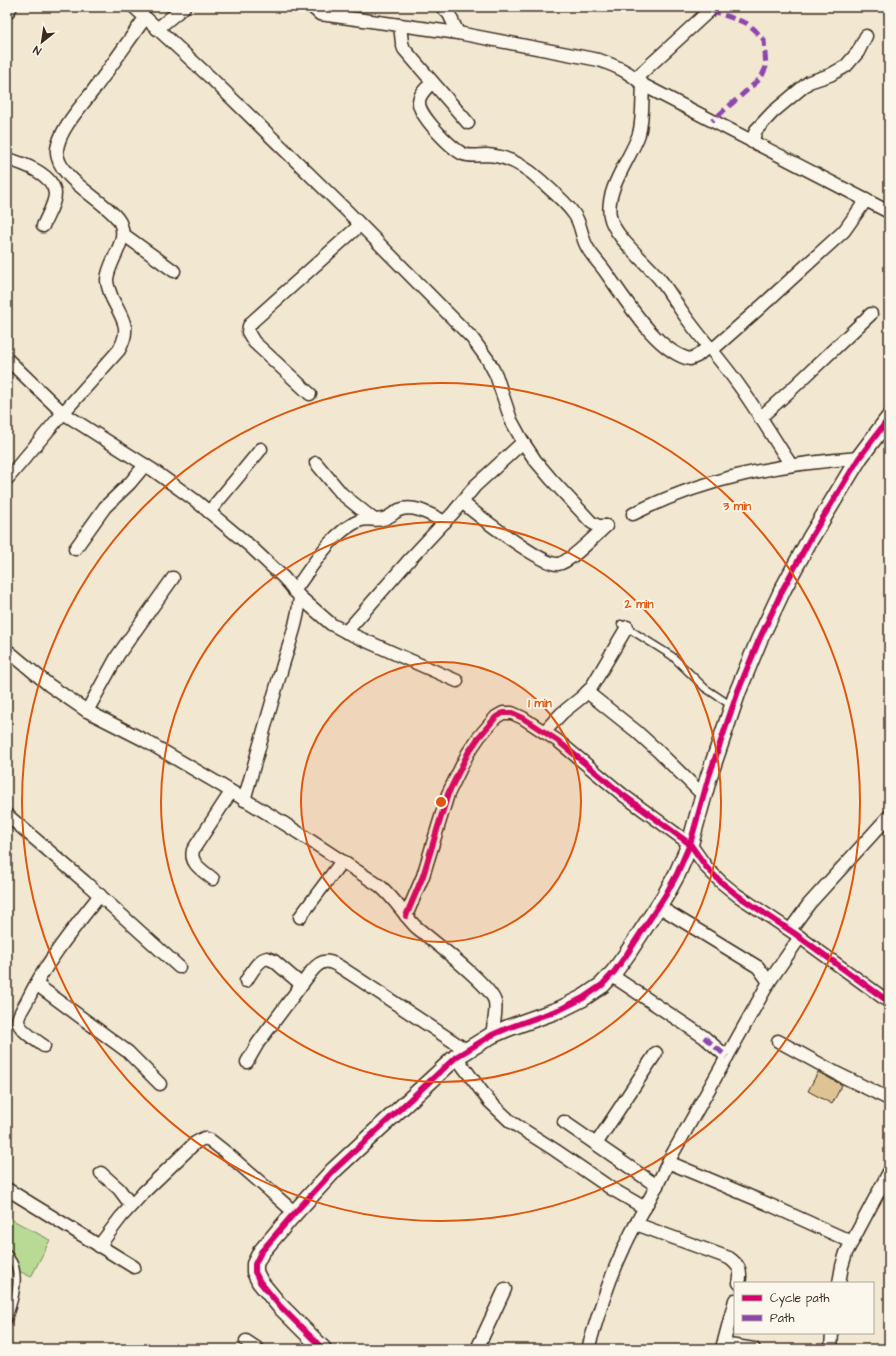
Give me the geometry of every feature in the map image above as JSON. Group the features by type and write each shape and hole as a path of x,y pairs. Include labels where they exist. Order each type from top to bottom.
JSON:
{"street":[{"path":"7,13 11,7"},
{"path":"134,7 213,80 472,338 480,348 496,375 511,420 522,442 539,464 591,522 598,526 606,526 572,557 556,565 538,557 494,527 462,502"},
{"path":"157,29 184,7"},
{"path":"312,7 320,14 458,32 599,60 625,70 640,82 752,142 889,212"},
{"path":"442,7 449,14 458,32"},
{"path":"714,7 640,82 642,115 639,133 613,190 609,204 610,216 615,228 624,241 661,281 691,324 738,385 791,465"},
{"path":"7,479 119,350 124,341 126,332 125,323 109,292 107,281 109,270 123,234 123,227 109,209 70,177 59,160 57,150 66,127 145,18"},
{"path":"400,25 404,49 468,123"},
{"path":"752,142 756,130 773,112 809,82 830,76 846,66 858,52 866,36"},
{"path":"432,82 420,96 419,107 450,145 468,155 503,157 512,160 529,171 562,200 574,213 584,241 591,254 604,268 634,312 661,341 680,355 690,359 710,348 754,313 844,231 866,200"},
{"path":"7,158 23,163 36,170 46,178 52,186 55,193 54,201 43,226"},
{"path":"310,394 254,342 248,332 249,326 273,302 360,225"},
{"path":"123,234 174,271"},
{"path":"760,418 794,388 871,314"},
{"path":"7,360 63,413 145,465 180,489 209,512 256,551 284,578 297,594 332,624 346,632 457,681"},
{"path":"323,1349 267,1292 255,1272 255,1264 261,1252 295,1213 355,1150 461,1054 508,1028 561,1009 584,998 602,985 627,954 677,874 690,844 732,706 782,589 859,458 889,418"},
{"path":"346,632 486,476 522,442"},
{"path":"209,512 261,449"},
{"path":"633,514 688,490 724,478 791,465 859,458"},
{"path":"316,463 342,494 373,519"},
{"path":"75,549 105,507 130,483 145,465"},
{"path":"244,800 295,627 298,613 297,594 322,553 338,535 355,523 367,519 385,519 405,508 414,508 445,522"},
{"path":"87,711 118,655 174,578"},
{"path":"544,732 562,713 587,692 602,671 624,625"},
{"path":"7,650 49,685 87,711 144,740 244,800 380,886 391,895 415,926 478,979 490,991 495,1001 492,1036"},
{"path":"587,692 642,736 704,796"},
{"path":"406,916 423,876 448,794 468,753 496,717 503,713 512,714 523,718 558,741 623,795 690,844 707,868 737,895 800,937 889,1002"},
{"path":"213,879 192,860 193,850 231,792"},
{"path":"7,816 100,895 179,967"},
{"path":"790,930 809,904 889,816"},
{"path":"300,917 342,861"},
{"path":"44,1046 23,1030 18,1021 36,984 53,955 100,895"},
{"path":"658,906 758,967 769,982"},
{"path":"588,1349 599,1310 613,1272 636,1224 657,1186 668,1162 769,982 800,937"},
{"path":"246,981 259,962 267,958 274,961 302,985"},
{"path":"247,1062 258,1043 316,965 324,961 332,962 461,1054 489,1101 511,1122 601,1183 645,1208"},
{"path":"611,975 704,1037 727,1057"},
{"path":"36,984 128,1052 160,1084"},
{"path":"778,1041 838,1074 889,1099"},
{"path":"596,1144 656,1053"},
{"path":"564,1122 657,1186"},
{"path":"99,1246 131,1205 195,1143 204,1138 210,1140 229,1155 295,1213"},
{"path":"668,1162 768,1204 852,1242"},
{"path":"838,1282 842,1266 852,1242 889,1172"},
{"path":"102,1174 119,1189 131,1205"},
{"path":"7,1189 134,1267"},
{"path":"636,1224 715,1252 735,1262 740,1267 741,1274 739,1282"},
{"path":"478,1349 505,1289"},
{"path":"734,1304 722,1346 754,1349"},
{"path":"831,1349 832,1334"},
{"path":"246,1341 258,1349"}],"lane":[{"path":"624,625 672,656 706,688 732,706"},
{"path":"7,1253 15,1265 16,1278 15,1293 7,1322"}],"green space":[{"path":"7,1217 50,1240 31,1277 7,1265"}],"building":[{"path":"818,1072 842,1085 832,1104 808,1091"}],"marked path":[{"path":"710,10 746,23 754,29 764,40 766,67 761,78 712,121"},
{"path":"704,1037 727,1057"}],"cycle path":[{"path":"323,1349 279,1305 260,1282 255,1272 255,1264 261,1252 334,1170 456,1057 492,1035 561,1009 583,998 602,985 614,972 665,896 677,874 690,844 709,776 738,691 759,640 783,589 810,539 859,458 889,418"},
{"path":"406,916 423,876 448,794 468,753 496,717 503,713 512,713 523,718 558,741 623,795 690,844 707,868 737,895 794,933 889,1002"}]}
